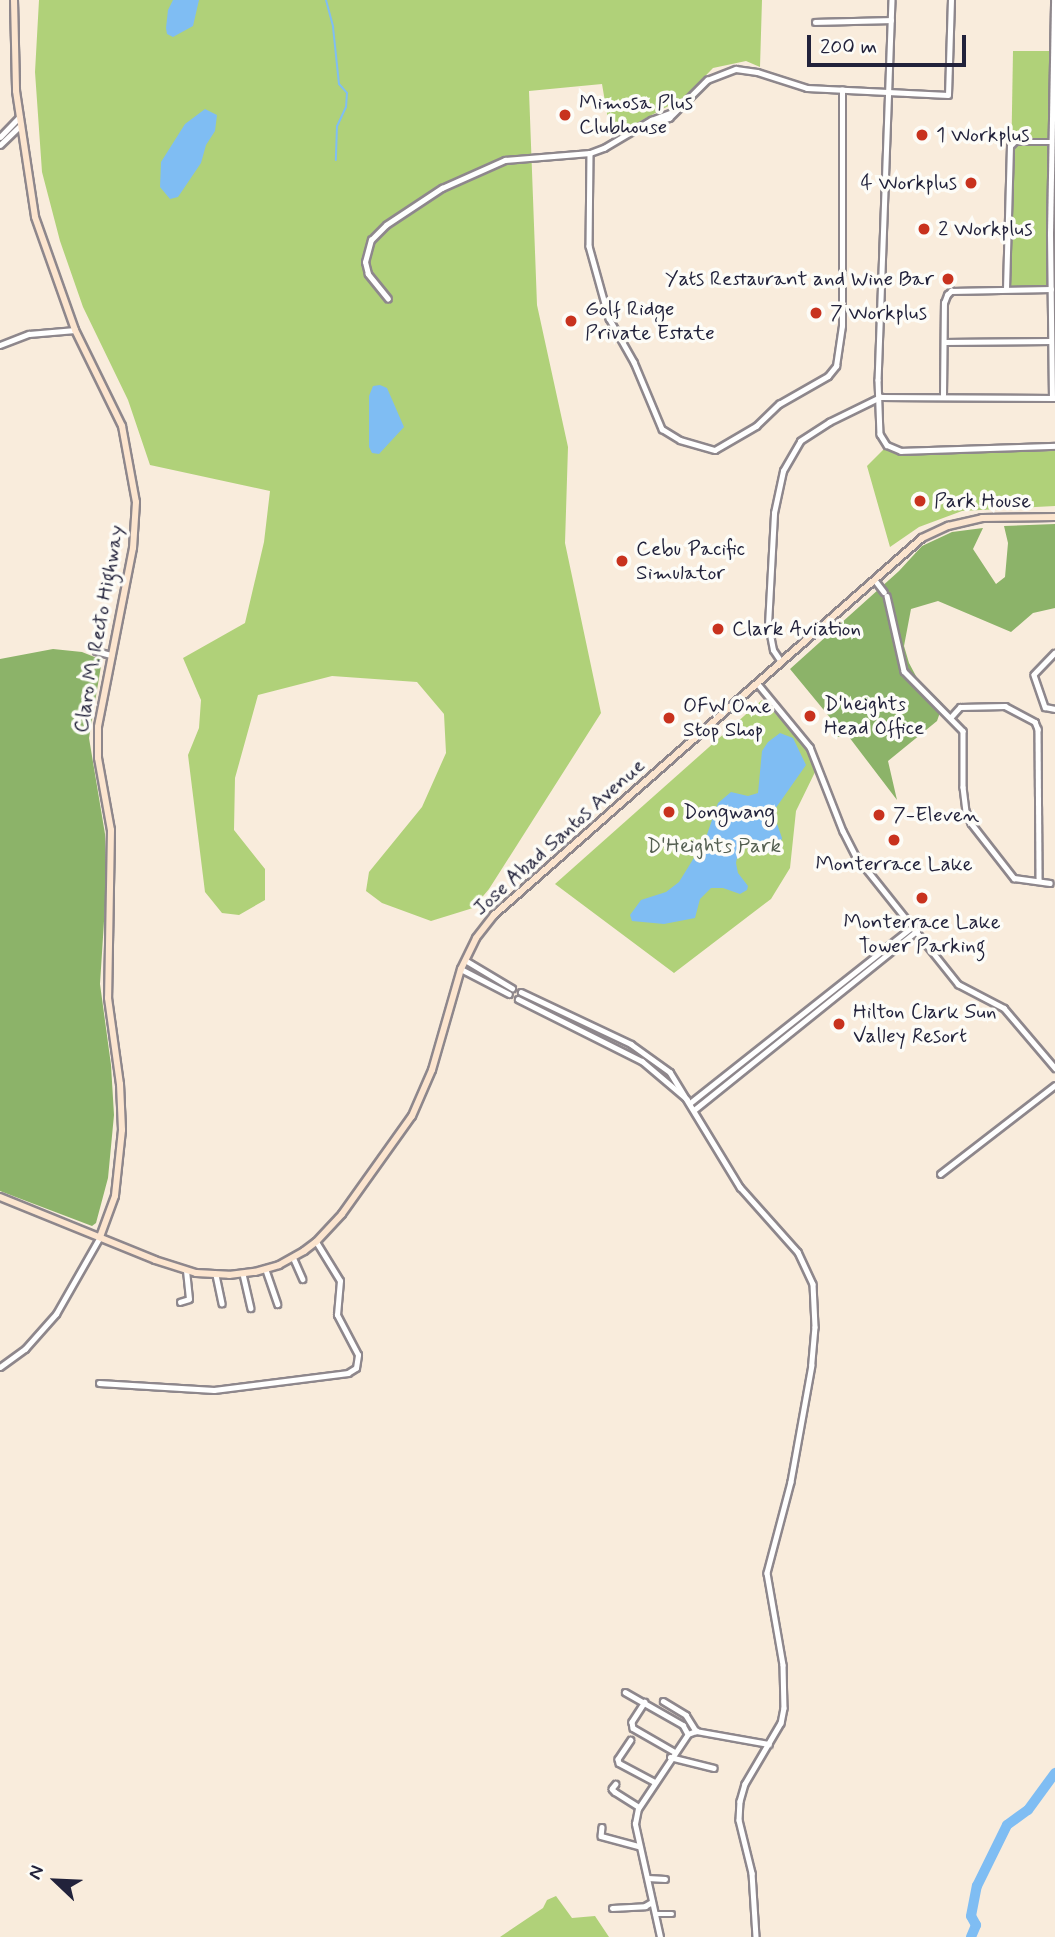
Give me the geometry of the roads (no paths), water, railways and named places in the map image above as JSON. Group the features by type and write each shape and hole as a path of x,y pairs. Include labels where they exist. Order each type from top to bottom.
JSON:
{"main road":[{"name":"Claro M. Recto Highway","path":"14,0 13,51 19,117 35,217 75,330 122,426 136,493 133,548 111,655 97,747 111,831 108,998 120,1084 122,1130 115,1196 100,1237"},
{"name":"Jose Abad Santos Avenue","path":"0,1197 186,1271 216,1275 243,1274 266,1270 293,1257 316,1242 355,1195 420,1102 461,969 494,915 922,538 948,526 982,518 1055,517"}],"street":[{"path":"892,0 880,434 887,445 894,449 1055,446"},
{"path":"388,299 368,274 365,262 371,240 386,225 442,188 505,160 590,153 640,128 659,123 687,103 707,79 727,70 757,72 797,87 948,95 951,0"},
{"path":"781,662 774,650 768,625 774,513 783,471 792,450 811,432 880,397 943,395 1053,398 1051,142 1054,0"},
{"path":"815,22 891,20"},
{"path":"590,153 589,246 609,318 634,362 662,429 681,440 715,450 756,426 779,404 828,376 836,366 842,326 842,90"},
{"path":"0,137 19,117"},
{"path":"0,145 20,125"},
{"path":"1006,289 1010,146 1014,142 1051,142"},
{"path":"943,395 944,303 951,291 1051,289"},
{"path":"0,345 29,334 75,330"},
{"path":"944,342 1051,341"},
{"path":"875,580 885,594 904,671 951,717 964,738 963,787 965,811 971,823 1014,878 1050,883"},
{"path":"96,651 111,655"},
{"path":"1055,653 1034,676 1045,707 1055,709"},
{"path":"758,684 810,747 848,844 958,984 1004,1008 1055,1068"},
{"path":"951,717 960,707 1005,706 1035,722 1038,743 1039,881"},
{"path":"689,1101 915,929"},
{"path":"694,1110 915,929"},
{"path":"465,960 512,988"},
{"path":"461,969 509,994"},
{"path":"521,992 618,1037 655,1059 670,1072 740,1187 806,1262 813,1284 816,1327 812,1365 791,1482 767,1573 783,1665 784,1701 781,1723 745,1784 740,1801 739,1820 752,1873 757,1937"},
{"path":"518,999 642,1061 689,1101"},
{"path":"940,1174 1055,1085"},
{"path":"0,1367 25,1349 56,1314 100,1237"},
{"path":"99,1383 214,1390 348,1373 356,1368 358,1354 337,1315 340,1281 316,1242"},
{"path":"293,1257 303,1279"},
{"path":"266,1270 278,1304"},
{"path":"180,1302 189,1299 186,1271"},
{"path":"243,1274 251,1308"},
{"path":"216,1275 222,1304"},
{"path":"625,1692 683,1725 688,1734"},
{"path":"663,1701 686,1715 696,1731"},
{"path":"645,1702 632,1722 633,1728 672,1754 714,1768"},
{"path":"660,1937 635,1824 639,1807 672,1754 688,1734 696,1731 769,1744"},
{"path":"631,1740 618,1759 619,1763 654,1782"},
{"path":"616,1784 612,1789 615,1792 639,1807"},
{"path":"601,1827 601,1836 639,1846"},
{"path":"648,1878 665,1879"},
{"path":"612,1908 645,1906 652,1902"},
{"path":"655,1914 672,1914"}],"water":[{"path":"173,0 199,0 193,26 173,37 167,34 166,28 168,10"},
{"path":"205,109 217,115 215,131 206,145 201,163 178,197 170,199 160,187 161,162 185,124"},
{"path":"373,386 387,388 404,427 379,454 372,453 369,447 369,396"},
{"path":"780,733 793,738 806,765 773,812 782,838 778,851 771,854 752,843 744,845 738,852 736,863 738,873 748,886 747,890 740,894 723,888 711,888 700,899 695,918 664,924 632,921 630,915 641,900 666,892 679,882 705,840 718,803 731,792 748,796 758,793 762,751 768,742"}],"waterway":[{"path":"326,0 333,27 339,84 347,93 346,107 337,126 336,160"},
{"path":"971,1937 976,1925 971,1916 977,1886 1007,1825 1028,1810 1055,1773"}],"place":[{"name":"Mimosa Plus Clubhouse","path":"565,115"},
{"name":"1 Workplus","path":"922,135"},
{"name":"4 Workplus","path":"971,183"},
{"name":"2 Workplus","path":"924,229"},
{"name":"Yats Restaurant and Wine Bar","path":"948,279"},
{"name":"7 Workplus","path":"816,313"},
{"name":"Golf Ridge Private Estate","path":"571,321"},
{"name":"Park House","path":"920,501"},
{"name":"Cebu Pacific Simulator","path":"622,561"},
{"name":"Clark Aviation","path":"718,629"},
{"name":"D'heights Head Office","path":"810,716"},
{"name":"OFW One Stop Shop","path":"669,718"},
{"name":"Dongwang","path":"669,812"},
{"name":"7-Eleven","path":"879,815"},
{"name":"Monterrace Lake","path":"894,840"},
{"name":"Monterrace Lake Tower Parking","path":"922,898"},
{"name":"Hilton Clark Sun Valley Resort","path":"839,1024"}],"park label":[{"name":"D'Heights Park","path":"714,846"}]}
